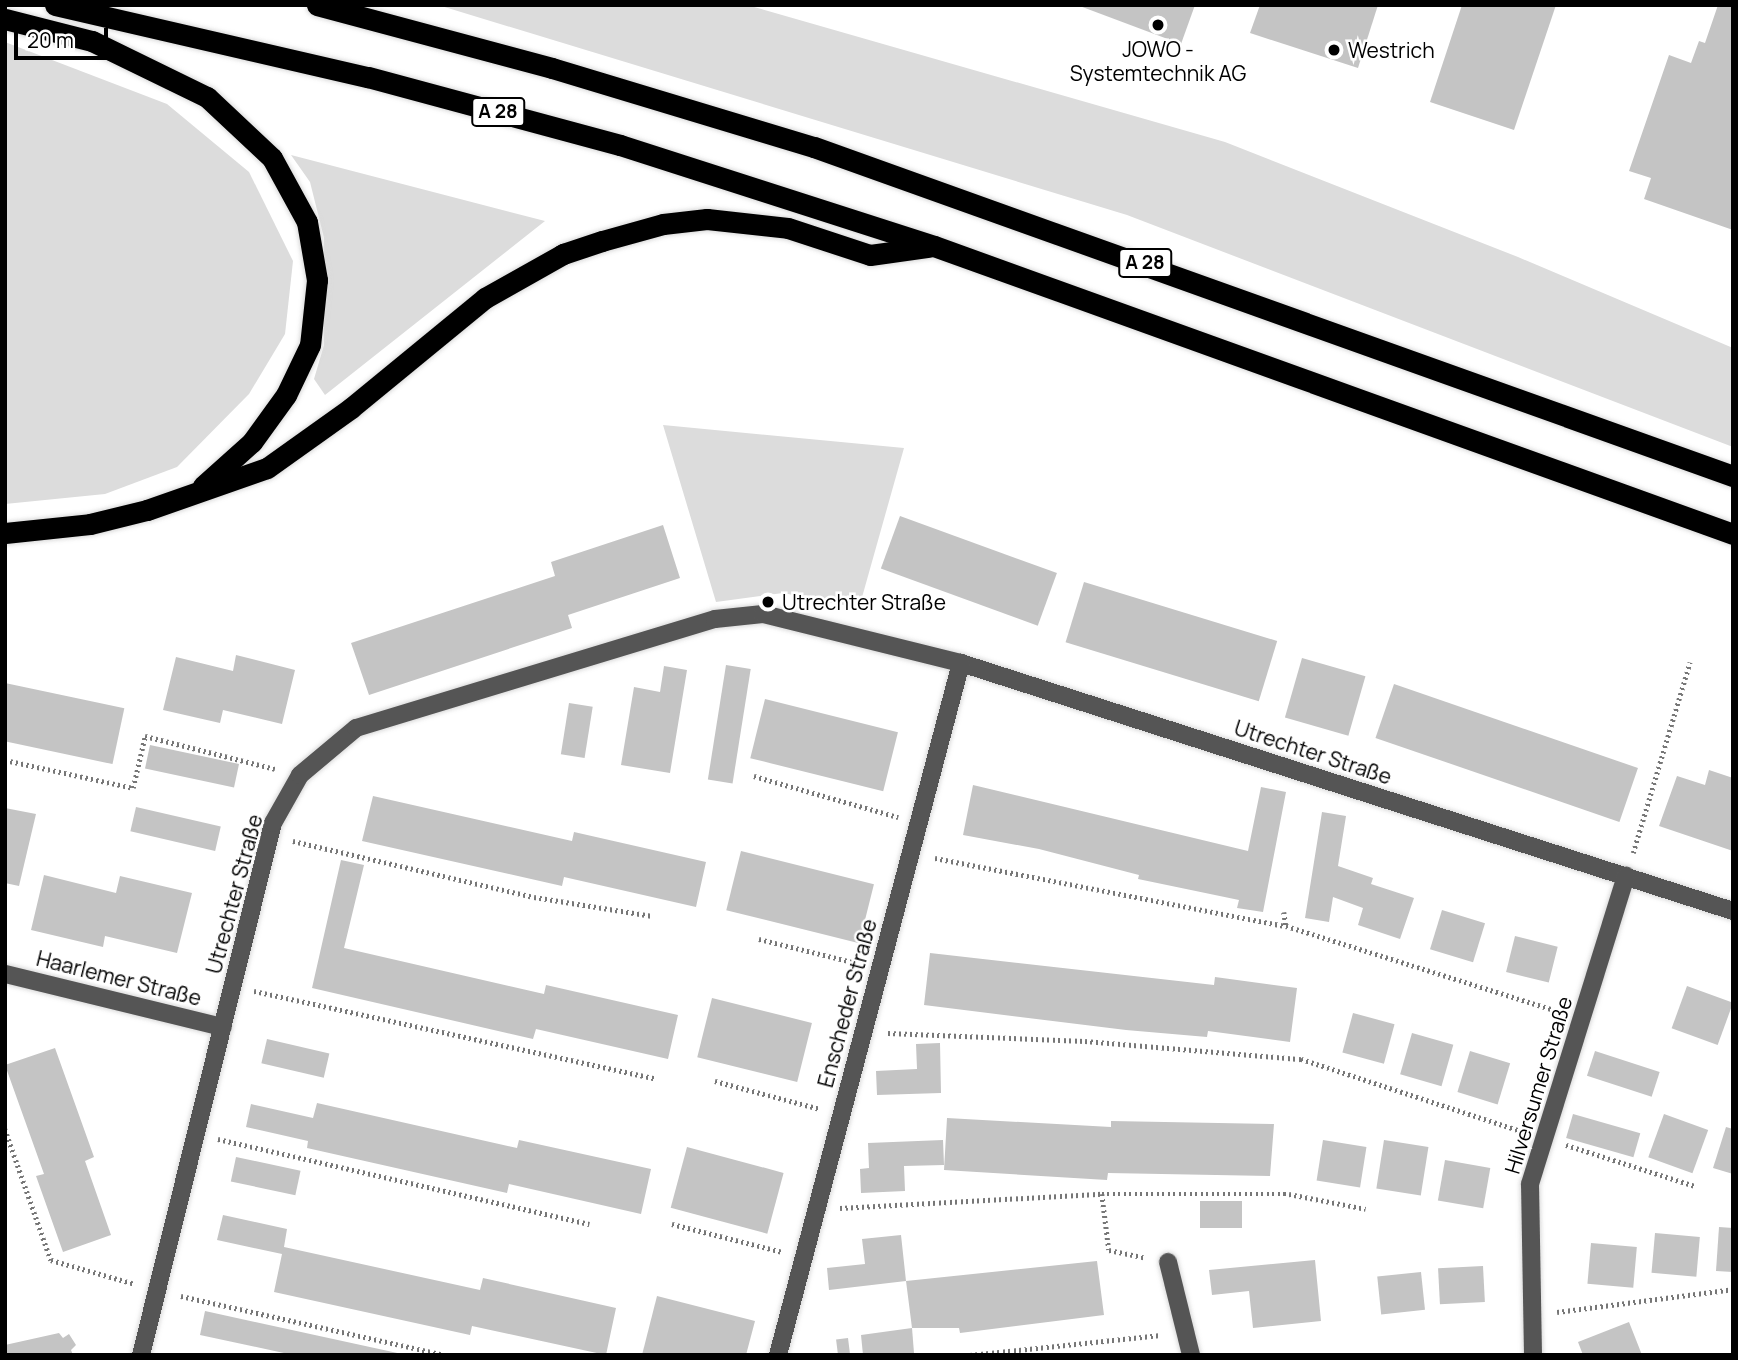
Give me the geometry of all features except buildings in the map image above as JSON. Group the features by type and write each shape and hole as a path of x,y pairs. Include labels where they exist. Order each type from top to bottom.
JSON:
{"highway":[{"name":"A 28","path":"55,5 368,78 607,142 934,246 1733,534"},
{"name":"A 28","path":"317,5 552,68 814,147 1733,476"},
{"path":"5,19 92,41 207,97 272,158 307,222 317,280 310,345 286,395 252,442 194,493"},
{"path":"5,533 90,524 267,468 332,422 485,298 563,254 602,241 663,223 707,219 788,228 870,254 934,246"}],"street":[{"name":"Utrechter Straße","path":"141,1355 270,835 300,775 356,728 715,619 763,614 961,663 1733,911"},
{"name":"Enscheder Straße","path":"778,1355 961,663"},
{"name":"Hilversumer Straße","path":"1533,1355 1530,1184 1626,876"},
{"name":"Haarlemer Straße","path":"5,974 223,1027"},
{"path":"1168,1262 1191,1355"}],"path":[{"path":"1626,876 1690,662"},
{"path":"5,760 133,788 145,736 300,775"},
{"path":"754,776 919,823"},
{"path":"270,835 534,897 652,916"},
{"path":"910,853 1286,926 1582,1018"},
{"path":"1284,912 1286,926"},
{"path":"759,939 880,968"},
{"path":"233,986 657,1079"},
{"path":"863,1032 1085,1041 1301,1059 1695,1186"},
{"path":"715,1082 841,1114"},
{"path":"5,1129 51,1260 157,1290 444,1355"},
{"path":"196,1134 589,1224"},
{"path":"1102,1194 1109,1250 1168,1262"},
{"path":"816,1209 1102,1194 1289,1194 1366,1209"},
{"path":"672,1224 803,1258"},
{"path":"1532,1315 1733,1289"},
{"path":"970,1355 1185,1332"}],"shaded area":[{"path":"438,5 747,5 1225,142 1518,257 1733,348 1733,447 1127,215"},
{"path":"5,42 167,104 249,172 293,261 285,334 249,394 177,467 105,494 5,504"},
{"path":"291,155 545,221 325,395 314,379 324,345 324,238 310,182"},
{"path":"663,425 904,448 859,608 783,593 716,602"}],"place":[{"name":"JOWO ‑ Systemtechnik AG","path":"1158,25"},
{"name":"Westrich","path":"1334,50"},
{"name":"Utrechter Straße","path":"768,602"}]}
